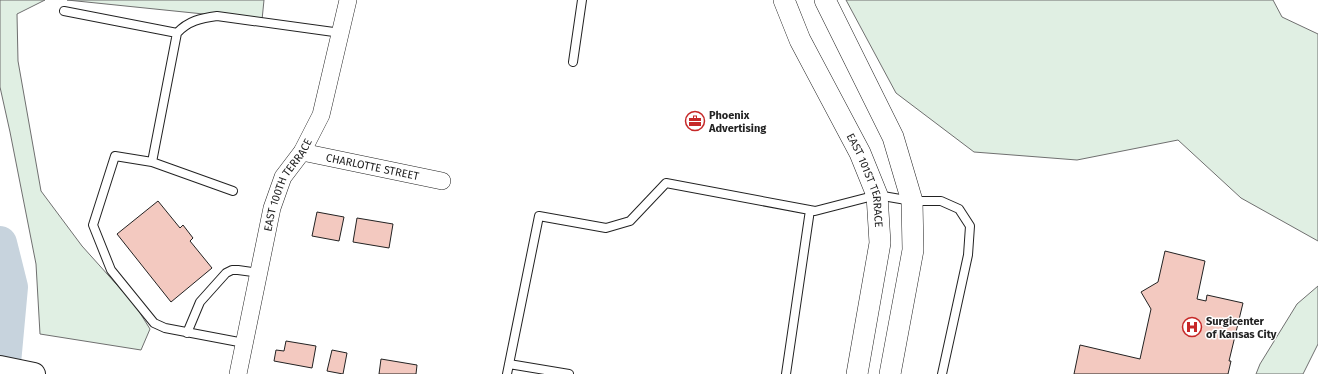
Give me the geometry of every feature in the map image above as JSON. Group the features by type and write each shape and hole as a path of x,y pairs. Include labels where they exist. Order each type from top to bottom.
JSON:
{"main road":[{"path":"0,367 34,374"}],"street":[{"name":"EAST 100TH TERRACE","path":"238,374 272,208 283,177 302,152 321,115 348,0"},
{"name":"EAST 101ST TERRACE","path":"784,0 800,40 860,153 877,195 880,243 856,374"},
{"path":"825,0 893,137 912,201 913,250 890,374"},
{"name":"CHARLOTTE STREET","path":"302,152 442,181"}],"lane":[{"path":"572,62 582,0"},
{"path":"64,11 177,33"},
{"path":"152,162 177,33 183,26 195,20 217,16 341,34"},
{"path":"233,191 152,162 115,156 93,225 111,270 154,323 165,328 187,333 244,343"},
{"path":"507,374 539,216 606,228 630,221 666,183 815,211 877,195 912,201 941,201 959,209 970,226 968,255 942,374"},
{"path":"786,374 810,210"},
{"path":"187,333 200,302 226,273 238,270 259,274"},
{"path":"509,364 569,374"}],"green space":[{"path":"0,0 45,0 17,14 18,61 41,191 82,246 135,305 150,329 141,350 40,334 36,264 0,87"},
{"path":"67,0 264,0 262,20"},
{"path":"846,0 1273,0 1282,17 1318,34 1318,241 1241,198 1178,140 1077,160 974,152 896,93"},
{"path":"1318,286 1318,344 1303,374 1256,374 1260,364 1297,304"}],"building":[{"path":"158,201 180,228 183,225 193,238 190,241 212,268 171,302 117,234"},
{"path":"317,212 344,217 339,241 312,236"},
{"path":"357,218 393,224 389,248 353,242"},
{"name":"Surgicenter of Kansas City","path":"1165,251 1205,261 1197,299 1206,301 1207,295 1243,303 1229,361 1231,361 1228,374 1074,374 1080,345 1140,359 1151,309 1141,292 1158,282"},
{"path":"286,341 316,346 312,368 274,361 276,350 284,351"},
{"path":"332,350 347,353 343,374 327,371"},
{"path":"381,359 417,365 416,374 379,374"}],"waterway":[{"path":"0,243 11,287 3,374"}],"place":[{"name":"Phoenix Advertising","path":"695,121"},
{"name":"Surgicenter of Kansas City","path":"1192,327"}]}
